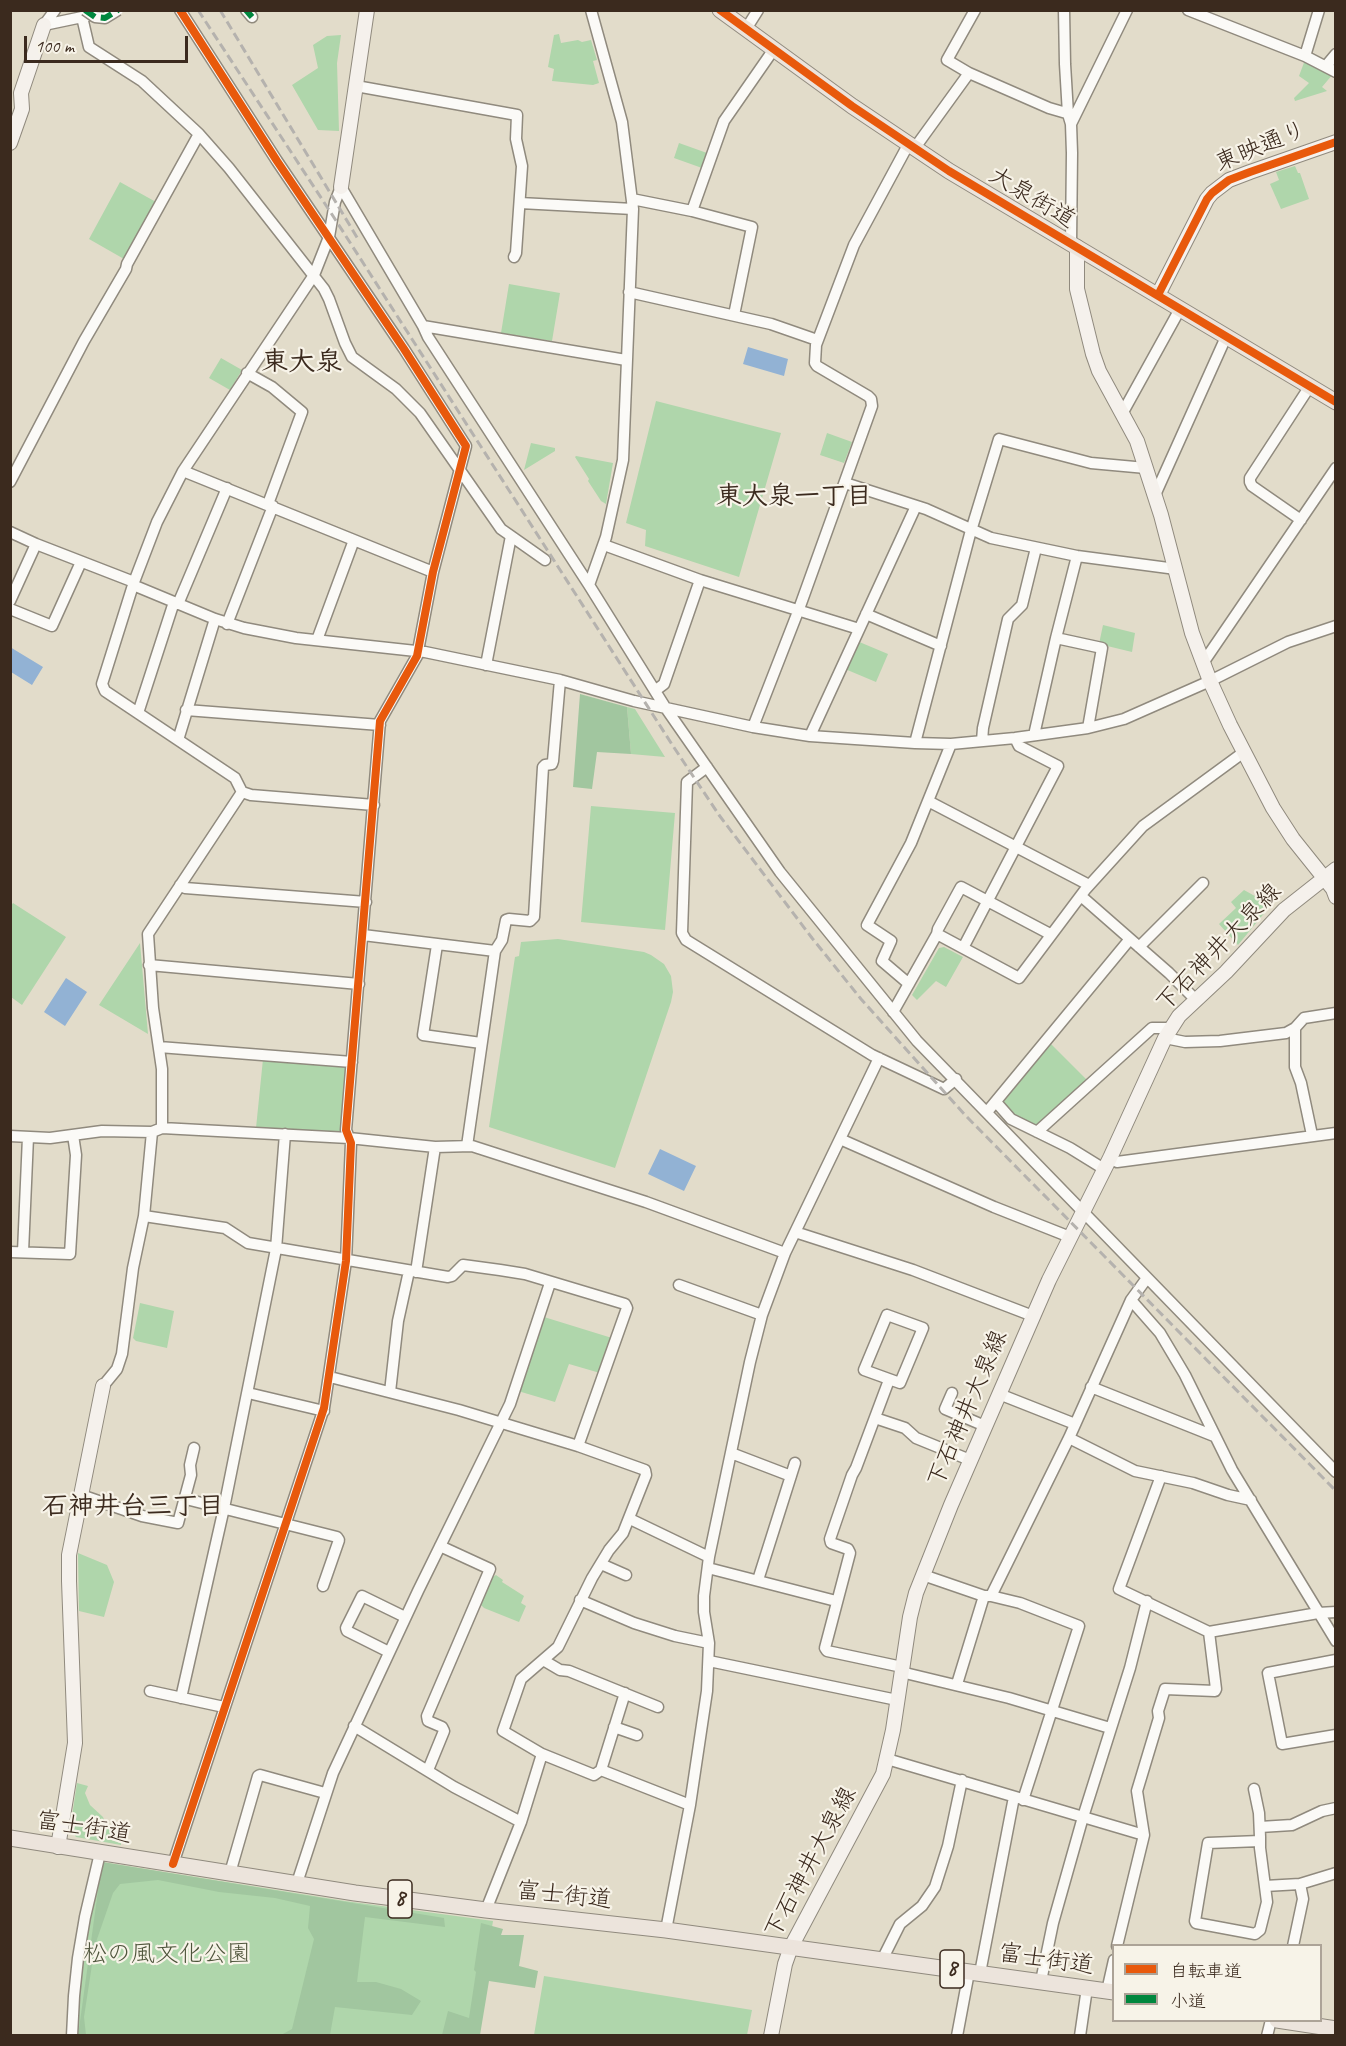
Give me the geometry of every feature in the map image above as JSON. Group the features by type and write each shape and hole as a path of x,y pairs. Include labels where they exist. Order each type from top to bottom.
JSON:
{"main road":[{"name":"大泉街道","path":"720,10 911,147 1335,402"},
{"name":"富士街道","path":"10,1838 486,1910 666,1930 1110,1991"},
{"path":"1296,2022 1335,2029"}],"street":[{"path":"10,143 21,109 16,91 50,10"},
{"path":"44,25 55,10"},
{"path":"44,25 107,10"},
{"path":"87,16 105,18 118,10"},
{"path":"173,1864 324,1411 346,1261 351,1143 346,1130 380,721 417,656 433,572 466,449 465,443 180,10"},
{"path":"367,10 341,187 335,202 329,237 314,275 183,471 157,522 134,584 102,684 105,691 235,778 242,792 251,795 374,805"},
{"path":"589,585 604,545 623,460 632,204 622,122 591,10"},
{"path":"746,29 758,10"},
{"path":"975,10 947,60 969,73 1072,118"},
{"path":"1064,10 1065,64 1072,118 1077,289 1093,354 1099,371 1137,441 1155,495 1192,633 1210,681 1278,816 1293,839 1333,889 1335,897"},
{"path":"1072,118 1126,10"},
{"path":"1305,56 1319,10"},
{"path":"1193,11 1305,56 1331,69 1335,54"},
{"path":"87,16 89,47 139,78 199,134 230,168 314,275 329,298 352,357 396,389 420,413 501,529 545,560"},
{"path":"692,211 724,121 774,49"},
{"path":"753,727 799,609 873,403 868,396 817,366 815,363 817,340 855,243 911,147 969,73"},
{"path":"356,86 514,113 517,117 516,139 522,166 514,257"},
{"path":"10,482 84,341 199,134"},
{"name":"東映通り","path":"1158,295 1212,193 1230,180 1335,142"},
{"path":"341,187 434,347 589,585 665,707 780,872 917,1041 1335,1470"},
{"path":"520,203 632,204 692,211 752,227 734,315"},
{"path":"629,292 771,324 817,340"},
{"path":"1123,412 1180,309"},
{"path":"423,326 626,360"},
{"path":"1155,495 1226,337"},
{"path":"227,624 302,412 272,387 247,373"},
{"path":"1300,520 1252,486 1250,478 1310,386"},
{"path":"915,743 972,529 999,440 1091,463 1146,468"},
{"path":"1203,663 1335,468"},
{"path":"183,471 433,572"},
{"path":"845,483 916,506 991,538 1077,556 1176,569"},
{"path":"138,713 176,603 226,488"},
{"path":"810,736 916,506"},
{"path":"10,532 227,624 317,640 418,651 486,664 560,680 634,701 753,727 810,736 951,744 1088,728 1124,719 1210,681 1288,642 1335,626"},
{"path":"486,664 511,536"},
{"path":"317,640 354,540"},
{"path":"10,601 36,544"},
{"path":"604,545 700,580 860,628"},
{"path":"982,741 1008,619 1022,605 1036,548"},
{"path":"1034,735 1077,556"},
{"path":"10,609 52,626 81,562"},
{"path":"656,690 664,684 700,580"},
{"path":"866,614 941,646"},
{"path":"178,740 215,619"},
{"path":"1056,638 1102,648 1088,728"},
{"path":"467,1146 495,951 502,940 506,920 530,921 534,917 543,767 552,764 553,761 560,680"},
{"path":"186,710 380,725"},
{"path":"963,948 1058,766 1019,746 1015,738"},
{"path":"909,984 882,961 891,941 867,925 903,861 951,744"},
{"path":"937,934 1019,978 1089,885 1143,826 1244,752"},
{"path":"707,767 687,782 682,933 686,940 879,1058 945,1089 956,1080"},
{"path":"58,1847 75,1743 69,1555 103,1386 120,1364 133,1268 144,1216 157,1130 162,1069 153,1008 148,934 242,792"},
{"path":"928,801 1089,885"},
{"name":"下石神井大泉線","path":"771,2036 785,1964 791,1947 883,1774 910,1617 923,1575 1033,1316 1168,1033 1196,999 1226,972 1284,910 1335,869"},
{"path":"1139,946 1203,883"},
{"path":"180,885 185,888 366,902"},
{"path":"893,1012 961,887 1050,934"},
{"path":"1081,896 1196,999"},
{"path":"363,935 495,951"},
{"path":"987,1112 1130,939"},
{"path":"437,945 423,1035 481,1043"},
{"path":"149,965 359,984"},
{"path":"1037,1132 1152,1028 1185,1042 1220,1041 1286,1033 1295,1028 1304,1018 1335,1013"},
{"path":"1295,1028 1295,1067 1301,1083 1312,1136"},
{"path":"159,1047 352,1062"},
{"path":"666,1930 690,1805 707,1691 709,1643 704,1612 709,1563 750,1362 762,1315 785,1253 879,1058"},
{"path":"996,1102 1011,1119 1107,1164 1335,1133"},
{"path":"10,1136 50,1138 102,1131 157,1130 285,1134 435,1147 467,1146 646,1202 785,1253"},
{"path":"181,1698 224,1508 276,1249 285,1134"},
{"path":"10,1252 70,1254 76,1155 73,1135"},
{"path":"23,1252 28,1137"},
{"path":"840,1139 950,1189 1070,1237"},
{"path":"390,1392 398,1321 412,1272 435,1147"},
{"path":"144,1216 225,1228 244,1242 276,1249 412,1272 450,1277 460,1267 466,1265 523,1274 627,1305 578,1446"},
{"path":"795,1232 864,1252 1033,1316"},
{"path":"957,1684 988,1596 1069,1437 1131,1300 1147,1278"},
{"path":"297,1883 325,1793 354,1726 510,1404 550,1282"},
{"path":"679,1285 762,1315"},
{"path":"1131,1300 1160,1333 1185,1374 1232,1470 1335,1641"},
{"path":"887,1315 923,1328 902,1382 898,1384 889,1380 864,1370 887,1315"},
{"path":"330,1377 502,1423 578,1446 647,1472 630,1519 580,1600 558,1647 521,1679 503,1728 506,1734 542,1754 594,1775 601,1770 625,1693"},
{"path":"889,1380 830,1539 831,1543 849,1551 826,1650 957,1684 1110,1728"},
{"path":"1091,1388 1214,1436"},
{"path":"248,1393 324,1411"},
{"path":"952,1393 945,1409 985,1426"},
{"path":"999,1394 1075,1424"},
{"path":"875,1418 905,1428 916,1438 970,1460"},
{"path":"1069,1437 1135,1471 1251,1500"},
{"path":"81,1495 142,1516 178,1523 186,1499 194,1448"},
{"path":"731,1453 791,1476"},
{"path":"758,1580 795,1463"},
{"path":"1161,1476 1119,1589 1209,1632 1335,1612"},
{"path":"186,1499 321,1531 339,1538 323,1586"},
{"path":"630,1519 709,1563 758,1580 837,1601"},
{"path":"428,1770 444,1731 442,1727 428,1721 426,1716 490,1569 441,1546"},
{"path":"601,1564 626,1575"},
{"path":"923,1575 988,1596 1020,1603 1079,1626 1019,1799 957,2036"},
{"path":"389,1652 347,1631 346,1628 362,1596 405,1617"},
{"path":"580,1600 634,1623 675,1636 709,1643"},
{"path":"1041,1981 1053,1923 1083,1817 1130,1668 1147,1601"},
{"path":"1117,1944 1144,1835 1137,1791 1159,1718 1158,1711 1165,1689 1215,1691 1209,1632"},
{"path":"543,1660 560,1670 569,1671 658,1707"},
{"path":"1335,1660 1268,1673 1282,1744 1335,1735"},
{"path":"709,1661 897,1700"},
{"path":"150,1691 224,1707"},
{"path":"354,1726 521,1822"},
{"path":"614,1727 637,1735"},
{"path":"486,1910 521,1822 542,1754"},
{"path":"887,1759 1144,1835"},
{"path":"601,1770 690,1805"},
{"path":"230,1873 260,1774 325,1793"},
{"path":"882,1960 900,1924 922,1906 935,1887 948,1846 962,1780"},
{"path":"1254,1789 1260,1827 1267,1902 1260,1930 1255,1934 1196,1923 1208,1843 1260,1841"},
{"path":"1260,1827 1292,1825 1322,1811 1335,1808"},
{"path":"72,2036 78,1958 100,1853"},
{"path":"1265,1886 1300,1884 1335,1873"},
{"path":"1293,1944 1303,1899 1300,1884"},
{"path":"1110,1991 1112,1970"},
{"path":"1080,2036 1087,1988"}],"green space":[{"path":"559,34 561,43 591,40 597,60 593,61 599,83 593,85 552,81 554,69 548,67 554,35"},
{"path":"341,35 337,63 339,131 318,130 292,85 318,68 313,45 327,36"},
{"path":"1305,60 1333,74 1322,87 1327,91 1295,101 1294,98 1309,83 1299,76"},
{"path":"679,143 707,153 702,168 674,158"},
{"path":"1295,166 1300,173 1309,199 1281,209 1270,184 1279,180 1276,172"},
{"path":"120,182 156,202 124,259 89,239"},
{"path":"509,284 560,293 552,341 501,333"},
{"path":"221,358 242,370 230,390 209,378"},
{"path":"656,401 781,433 739,577 645,546 646,530 626,523"},
{"path":"827,433 852,442 844,463 820,455"},
{"path":"531,443 555,448 555,451 524,470"},
{"path":"576,456 613,463 606,504 601,501 588,481"},
{"path":"1103,625 1135,633 1132,652 1099,644"},
{"path":"857,641 888,654 876,682 845,669"},
{"path":"580,694 627,707 631,754 597,752 592,789 573,787"},
{"path":"627,707 635,709 665,757 631,754"},
{"path":"591,806 675,813 665,930 581,922"},
{"path":"1244,890 1271,905 1238,945 1219,924 1236,908 1231,902"},
{"path":"13,903 66,937 22,1005 11,997 10,907"},
{"path":"558,939 644,952 664,964 671,976 673,992 671,1002 615,1168 489,1127 515,957 519,956 521,942"},
{"path":"140,943 148,1034 99,1005"},
{"path":"944,947 963,957 946,987 936,981 917,1000 912,995 939,948"},
{"path":"1051,1044 1087,1080 1037,1126 1015,1116 1003,1104"},
{"path":"263,1059 347,1066 342,1134 256,1128"},
{"path":"140,1303 174,1311 167,1348 136,1341 133,1338"},
{"path":"544,1317 612,1338 600,1373 569,1364 555,1402 518,1391"},
{"path":"78,1553 107,1565 114,1582 104,1617 79,1611"},
{"path":"496,1575 503,1580 502,1582 524,1596 521,1603 526,1606 519,1622 484,1608 480,1604 491,1578"},
{"path":"77,1783 88,1786 85,1793 90,1805 103,1817 107,1828 110,1828 111,1840 121,1845 76,1837 70,1829"},
{"name":"松の風文化公園","path":"102,1862 345,1901 493,1921 475,2035 77,2036 83,1956"},
{"path":"102,1862 444,1918 445,1927 365,1917 357,1982 376,1982 401,1989 421,2001 412,2015 335,2007 330,2035 281,2035 292,2029 314,1939 308,1928 310,1906 275,1898 219,1892 158,1880 120,1884 113,1893 95,1945 84,2017 86,2035 78,2036"},
{"path":"481,1923 503,1929 501,1935 524,1935 519,1966 538,1971 535,1988 489,1981 480,2035 442,2035 448,2011 469,2018"},
{"path":"544,1976 752,2010 747,2035 534,2035"}],"water":[{"path":"748,347 788,359 784,376 743,364"},
{"path":"10,647 43,667 32,685 11,672"},
{"path":"66,978 87,992 65,1026 44,1012"},
{"path":"660,1149 696,1166 684,1191 648,1174"}],"railway":[{"path":"198,10 673,746 719,815 812,938 861,999 965,1115 1336,1491"},
{"path":"220,10 358,239"}],"marked path":[{"path":"85,10 95,17 105,18 118,10"},
{"path":"246,10 252,17"}],"cycle path":[{"path":"173,1864 324,1408 346,1261 351,1143 346,1130 380,721 417,656 433,572 466,446 180,10"},
{"path":"720,10 852,106 949,171 1336,402"},
{"path":"1158,295 1212,193 1229,180 1336,142"}],"district":[{"name":"東大泉","path":"302,363"},
{"name":"東大泉一丁目","path":"794,497"},
{"name":"石神井台三丁目","path":"133,1507"}]}
